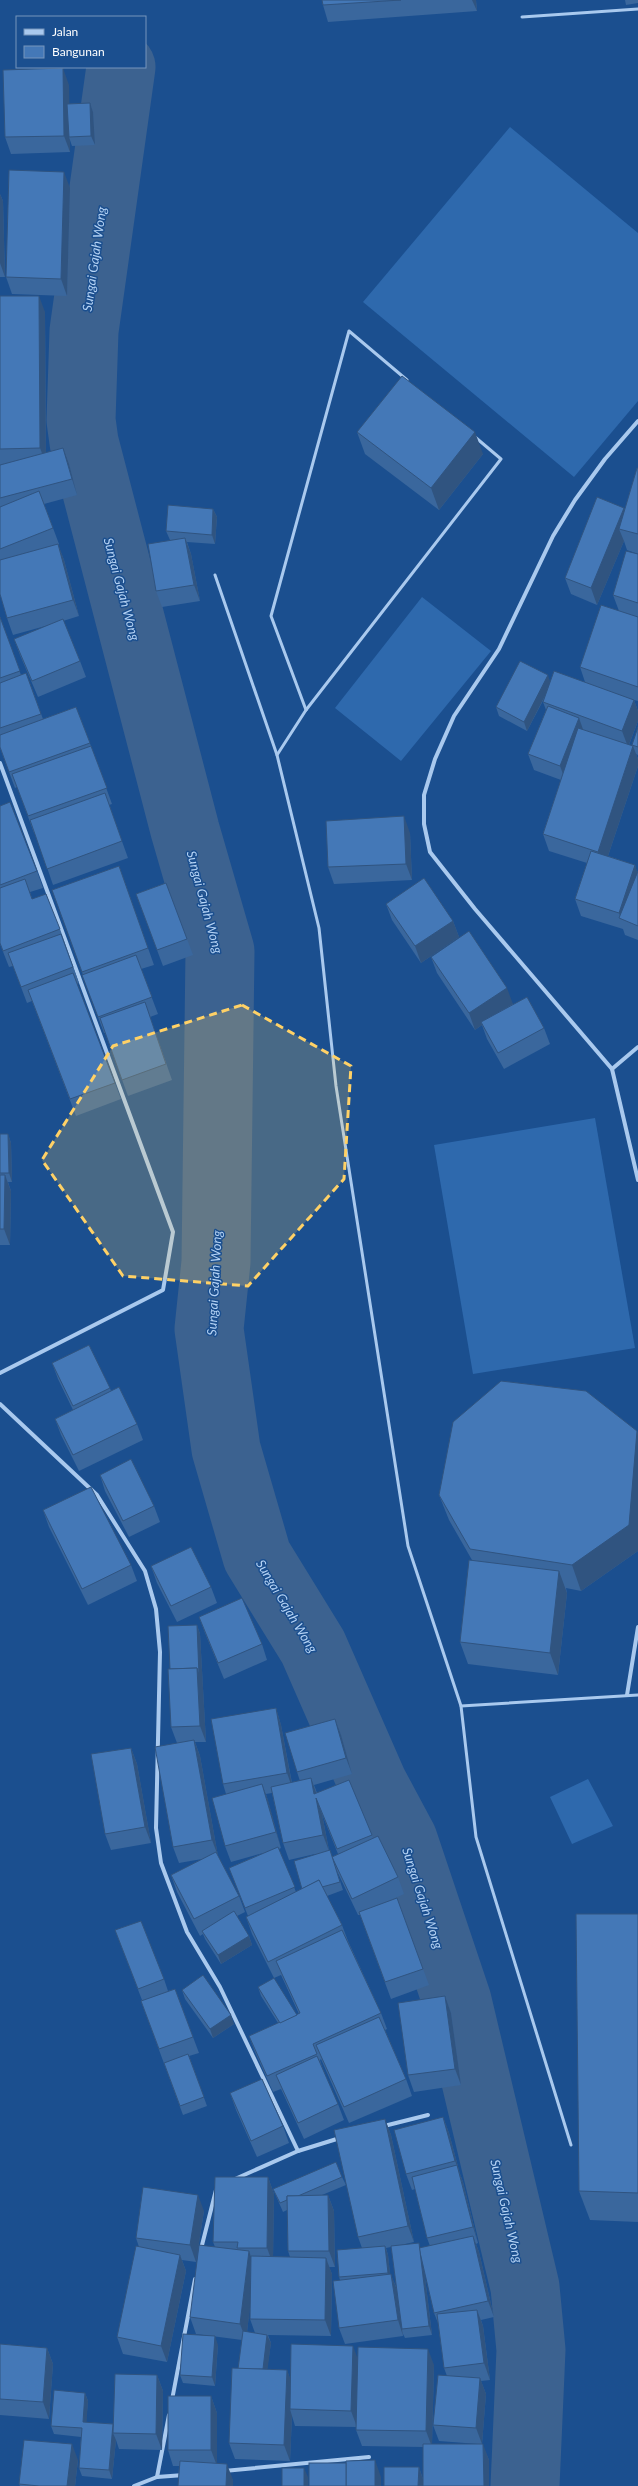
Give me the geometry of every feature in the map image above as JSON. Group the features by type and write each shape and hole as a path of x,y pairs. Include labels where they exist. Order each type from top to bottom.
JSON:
{"street":[{"path":"638,422 605,459 575,500 553,536 517,616 499,649 454,716 435,760 424,794 424,824 430,852 475,908 612,1069 638,1180"},
{"path":"0,763 173,1232 163,1290 0,1373"},
{"path":"612,1069 638,1047"},
{"path":"0,1404 97,1495 146,1570 156,1609 160,1652 156,1828 161,1863 187,1932 220,1987 298,2151"},
{"path":"626,1695 638,1627"},
{"path":"375,2128 428,2115"},
{"path":"228,2182 298,2151 346,2137"},
{"path":"201,2253 210,2208 217,2187 222,2184"},
{"path":"171,2404 196,2276"},
{"path":"157,2477 170,2411"},
{"path":"220,2471 368,2457"},
{"path":"134,2486 157,2477 188,2474"}],"lane":[{"path":"522,17 638,9"},
{"path":"306,710 271,616 350,331 410,382"},
{"path":"277,755 306,710 501,459 471,434"},
{"path":"215,575 277,755 319,928 336,1086 408,1546 461,1706 476,1837 571,2145"},
{"path":"461,1706 638,1695"}],"highlighted area":[{"path":"242,1005 351,1066 344,1179 248,1286 123,1276 42,1160 113,1046"}],"shaded area":[{"path":"510,127 638,233 638,401 574,477 363,302"},
{"path":"422,597 491,651 401,761 335,708"},
{"path":"595,1118 635,1348 473,1374 434,1145"},
{"path":"588,1779 613,1826 572,1844 550,1797"}],"building":[{"path":"322,0 401,0 323,5"},
{"path":"63,68 64,136 5,137 3,70"},
{"path":"90,103 91,136 69,137 67,104"},
{"path":"9,170 64,172 61,279 6,277"},
{"path":"0,296 39,296 40,448 0,449"},
{"path":"402,376 475,432 431,488 357,432"},
{"path":"63,448 72,479 0,498 0,465"},
{"path":"638,468 638,534 619,529"},
{"path":"39,491 53,528 0,549 0,507"},
{"path":"597,497 624,508 591,588 565,578"},
{"path":"168,505 213,509 212,535 166,531"},
{"path":"185,538 194,585 156,591 148,544"},
{"path":"58,544 73,600 7,618 0,594 0,560"},
{"path":"626,551 638,554 638,603 613,595"},
{"path":"601,605 638,617 638,687 580,667"},
{"path":"0,617 20,671 0,678"},
{"path":"63,619 80,661 32,681 14,639"},
{"path":"520,661 548,675 524,722 496,707"},
{"path":"554,671 634,700 622,731 543,702"},
{"path":"26,673 41,714 0,728 0,683"},
{"path":"548,706 579,718 560,766 528,754"},
{"path":"76,707 90,743 9,772 0,747 0,735"},
{"path":"638,727 638,747 632,745"},
{"path":"578,728 633,746 598,852 543,834"},
{"path":"91,746 107,788 28,816 12,774"},
{"path":"105,793 122,841 47,869 30,820"},
{"path":"10,802 37,871 0,885 0,806"},
{"path":"404,816 406,864 328,867 326,821"},
{"path":"591,851 635,865 619,913 575,899"},
{"path":"119,866 148,948 82,972 52,890"},
{"path":"638,871 638,926 619,918"},
{"path":"424,878 453,921 415,946 386,904"},
{"path":"25,879 32,899 46,894 60,929 3,951 0,943 0,888"},
{"path":"166,883 187,939 157,950 136,894"},
{"path":"469,931 507,988 469,1013 431,957"},
{"path":"61,934 73,967 21,987 8,953"},
{"path":"136,955 152,997 98,1017 82,975"},
{"path":"73,973 115,1083 70,1099 28,990"},
{"path":"527,997 544,1028 498,1053 481,1022"},
{"path":"145,1002 166,1064 122,1080 100,1018"},
{"path":"0,1134 8,1134 9,1173 0,1173"},
{"path":"0,1175 5,1175 4,1229 0,1229"},
{"path":"89,1345 110,1388 73,1406 52,1363"},
{"path":"501,1381 586,1391 637,1431 629,1525 572,1565 470,1549 439,1495 453,1422"},
{"path":"119,1387 137,1424 73,1455 55,1419"},
{"path":"131,1459 154,1506 123,1521 100,1475"},
{"path":"91,1487 131,1565 82,1589 43,1510"},
{"path":"191,1547 211,1587 171,1606 151,1566"},
{"path":"469,1560 559,1571 550,1653 460,1642"},
{"path":"242,1598 262,1644 218,1663 199,1617"},
{"path":"197,1625 199,1675 197,1668 170,1669 168,1626"},
{"path":"197,1668 200,1726 171,1727 168,1669"},
{"path":"276,1708 287,1773 223,1784 211,1719"},
{"path":"335,1719 346,1758 297,1772 285,1733"},
{"path":"194,1740 212,1840 173,1847 155,1747"},
{"path":"131,1748 145,1827 105,1834 91,1754"},
{"path":"311,1778 314,1794 349,1780 372,1835 337,1849 316,1798 323,1835 283,1843 271,1787"},
{"path":"262,1784 276,1832 225,1846 212,1798"},
{"path":"378,1836 398,1877 352,1899 332,1857"},
{"path":"278,1847 295,1887 245,1908 229,1868"},
{"path":"330,1850 340,1882 322,1887 319,1880 302,1889 294,1861"},
{"path":"216,1852 239,1896 194,1919 171,1875"},
{"path":"319,1880 342,1925 268,1962 246,1917"},
{"path":"397,1898 423,1969 385,1982 359,1912"},
{"path":"234,1911 249,1936 218,1955 202,1931"},
{"path":"576,1914 638,1914 638,2193 579,2191"},
{"path":"141,1921 164,1979 138,1989 115,1930"},
{"path":"342,1930 381,2013 313,2044 317,2054 267,2076 249,2036 300,2013 276,1961"},
{"path":"203,1975 231,2015 210,2029 182,1990"},
{"path":"274,1978 297,2015 280,2023 258,1987"},
{"path":"175,1989 193,2037 159,2049 141,2001"},
{"path":"445,1996 455,2069 408,2075 398,2003"},
{"path":"379,2017 406,2079 344,2107 316,2045"},
{"path":"188,2054 204,2097 180,2106 164,2063"},
{"path":"317,2056 338,2104 298,2123 276,2075"},
{"path":"262,2079 283,2126 251,2141 230,2093"},
{"path":"443,2117 455,2161 406,2174 394,2130"},
{"path":"385,2119 408,2226 358,2237 334,2130"},
{"path":"336,2162 342,2177 298,2196 287,2196 287,2200 280,2203 273,2189"},
{"path":"457,2165 473,2227 427,2238 412,2177"},
{"path":"215,2177 268,2177 267,2248 237,2248 238,2242 213,2242"},
{"path":"143,2187 198,2195 190,2245 136,2238"},
{"path":"328,2195 329,2251 288,2251 287,2196"},
{"path":"473,2236 488,2301 434,2313 419,2248"},
{"path":"419,2243 429,2326 402,2329 391,2246"},
{"path":"199,2245 249,2251 240,2324 190,2317"},
{"path":"136,2246 180,2255 161,2346 117,2337"},
{"path":"385,2246 388,2273 339,2277 337,2250"},
{"path":"251,2256 326,2258 325,2320 250,2319"},
{"path":"391,2274 398,2320 339,2328 333,2281"},
{"path":"477,2310 484,2363 444,2368 437,2314"},
{"path":"243,2331 267,2335 263,2369 238,2369"},
{"path":"183,2334 215,2336 212,2377 180,2375"},
{"path":"0,2344 47,2348 43,2402 0,2399"},
{"path":"291,2344 353,2346 351,2411 290,2409"},
{"path":"358,2347 428,2349 426,2431 356,2430"},
{"path":"232,2368 287,2370 284,2445 229,2443"},
{"path":"115,2374 157,2375 156,2434 113,2433"},
{"path":"438,2375 480,2378 476,2428 433,2425"},
{"path":"54,2390 85,2393 83,2422 113,2424 109,2470 79,2468 82,2428 51,2426"},
{"path":"168,2396 211,2396 211,2450 168,2450"},
{"path":"24,2440 72,2444 67,2486 19,2484"},
{"path":"423,2444 483,2444 484,2486 423,2486"},
{"path":"375,2460 375,2486 346,2486 346,2461"},
{"path":"180,2461 227,2464 226,2486 178,2486"},
{"path":"309,2463 346,2463 346,2486 309,2486"},
{"path":"384,2467 419,2467 418,2486 384,2486"},
{"path":"282,2468 304,2468 304,2486 282,2486"}],"waterway":[{"name":"Sungai Gajah Wong","path":"121,68 84,331 81,420 84,442 185,830 220,951 216,1262 209,1329 226,1449 257,1556 313,1647 373,1784 403,1840 457,2001 525,2287 531,2350 525,2486"}]}
